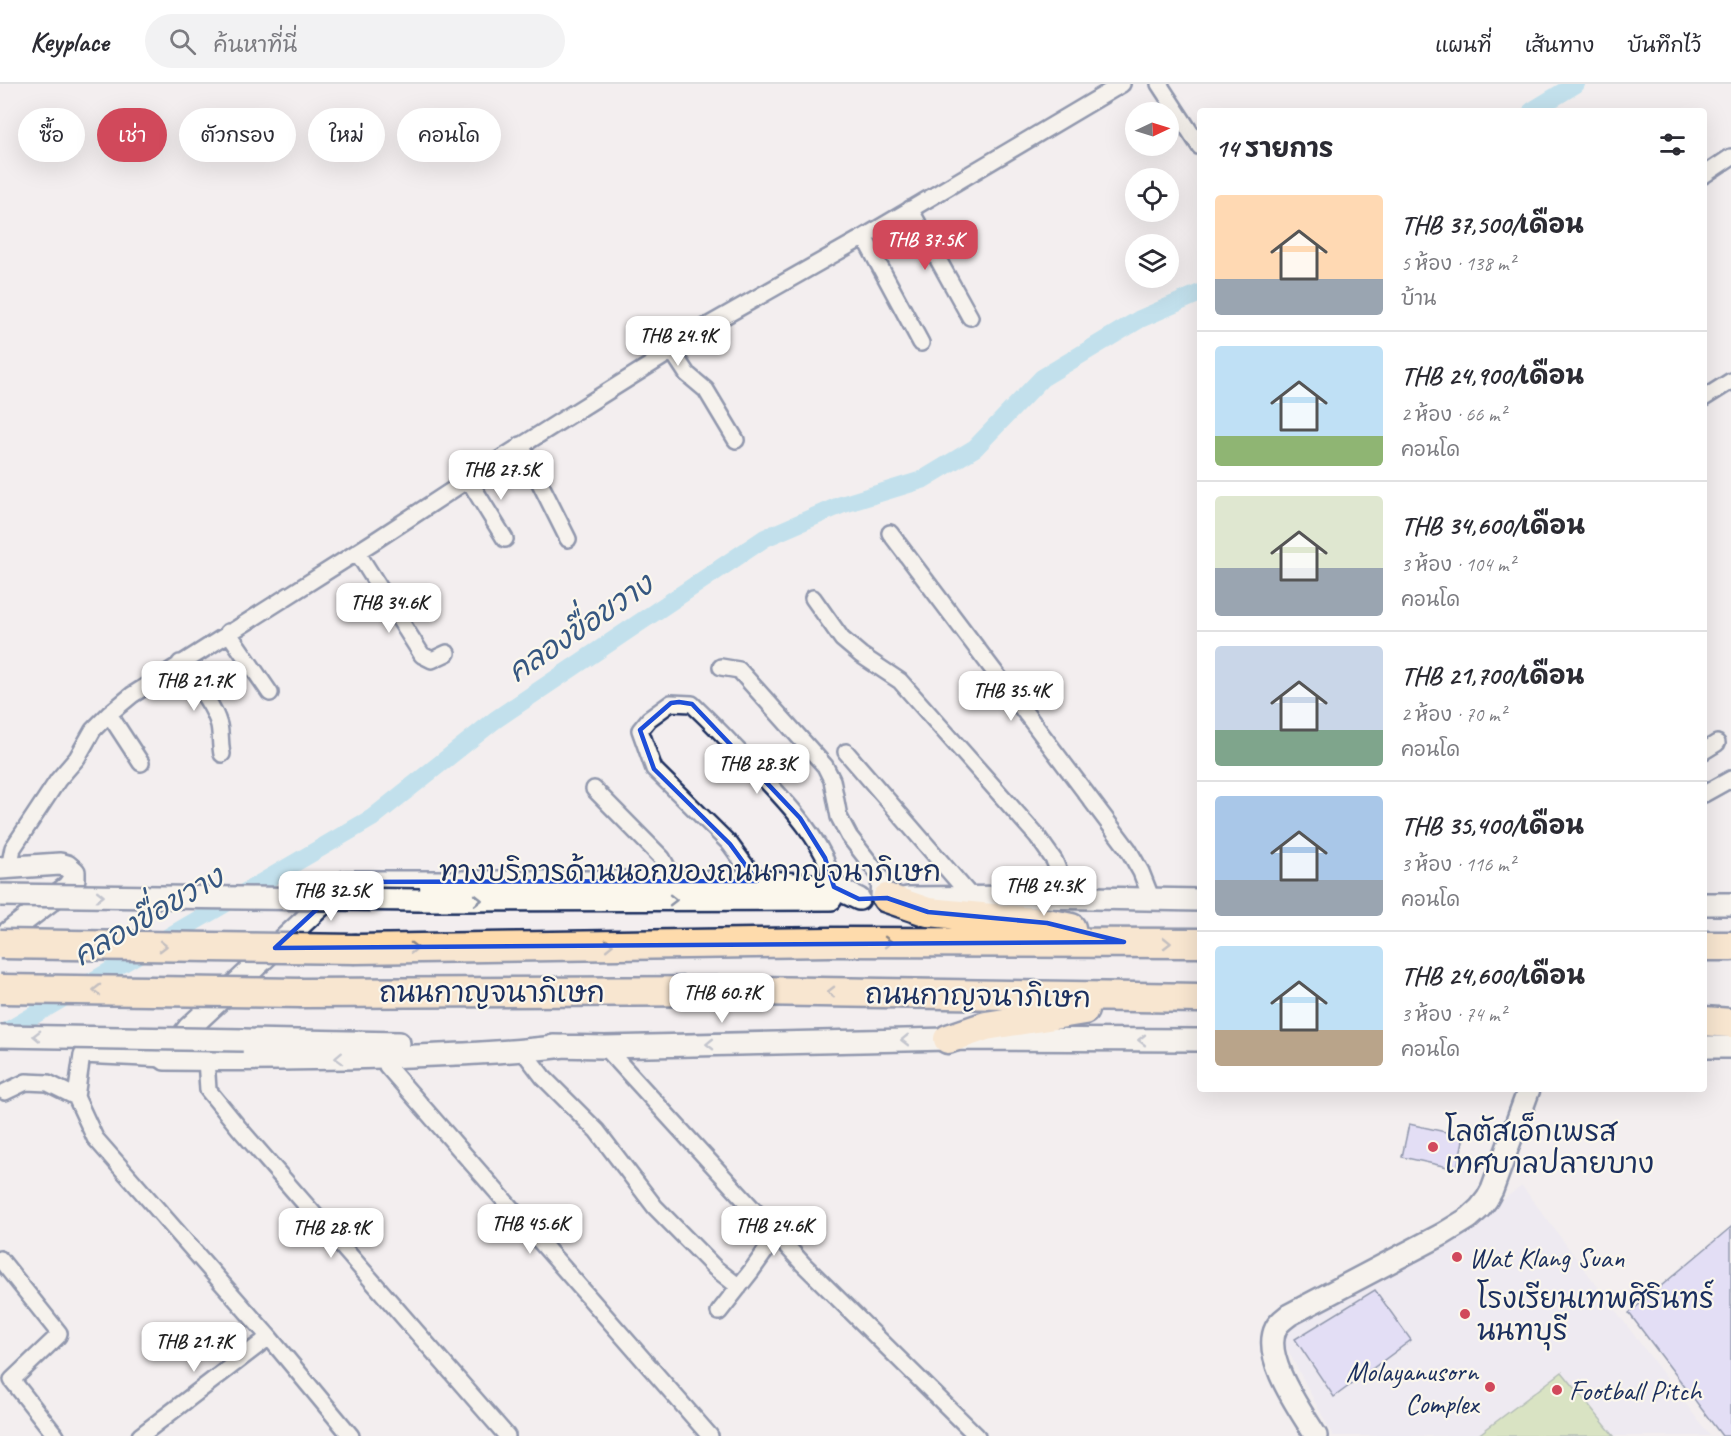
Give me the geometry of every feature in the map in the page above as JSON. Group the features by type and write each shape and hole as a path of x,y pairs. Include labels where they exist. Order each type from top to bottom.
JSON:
{"highway":[{"path":"875,898 928,912 1047,923 1124,942"},
{"name":"ถนนกาญจนาภิเษก","path":"0,942 356,949 830,942 1197,943"},
{"path":"1707,946 1731,946"},
{"name":"ถนนกาญจนาภิเษก","path":"0,989 302,993 754,991 1197,998"},
{"path":"948,1039 996,1024 1163,998"},
{"path":"1707,1005 1731,1005"},
{"path":"1707,1021 1731,1023"}],"main road":[{"path":"0,942 74,879 74,872 60,864 4,868"},
{"path":"165,1059 189,1028 346,882 757,881 834,887 875,898"},
{"name":"ทางบริการด้านนอกของถนนกาญจนาภิเษก","path":"0,895 420,900 1070,898 1197,900"},
{"path":"1707,904 1731,904"},
{"path":"0,1036 605,1047 948,1039 1197,1040"},
{"path":"165,1059 287,1060 443,1056 565,1046"},
{"path":"1707,1047 1731,1047"},
{"path":"1316,1436 1288,1389 1274,1357 1272,1344 1276,1328 1289,1315 1443,1234 1480,1208 1492,1190 1527,1092"}],"street":[{"path":"4,868 20,838 58,780 77,758 93,730 132,695 521,445 672,351 700,330 864,237 1122,84"},
{"path":"1159,84 1197,142"},
{"path":"1707,173 1731,157"},
{"path":"910,209 970,317"},
{"path":"864,237 921,343"},
{"path":"672,351 687,374 706,390 736,440"},
{"path":"1707,396 1731,381"},
{"path":"521,445 568,539"},
{"path":"468,479 505,539"},
{"path":"890,533 1128,849 1141,872 1152,900"},
{"path":"357,552 422,655 432,660 447,654"},
{"path":"813,598 842,639 861,655 900,681 1037,836 1054,860 1070,898"},
{"path":"228,632 270,693"},
{"path":"180,663 215,714 220,728 222,754"},
{"path":"722,667 739,670 825,766 832,780 839,817 849,837 880,876 875,898"},
{"path":"757,881 730,844 654,769 640,730 649,719 671,703 692,704 714,724 781,796 815,840 825,858 834,887"},
{"path":"109,714 141,763"},
{"path":"846,752 973,899"},
{"path":"1707,792 1731,779"},
{"path":"594,789 662,858 676,882"},
{"path":"605,1047 803,1264 977,1436"},
{"path":"523,1051 543,1077 597,1131 655,1208 715,1268 739,1287"},
{"path":"165,1059 82,1055 76,1096 95,1138 269,1337 345,1434"},
{"path":"386,1057 387,1066 710,1436"},
{"path":"206,1059 208,1090 507,1436"},
{"path":"5,1092 27,1082 48,1083 76,1096"},
{"path":"719,1312 777,1235"},
{"path":"0,1259 59,1333 12,1380 56,1436"},
{"path":"140,1436 269,1337"}],"highlighted area":[{"path":"679,702 692,704 800,818 825,858 834,887 859,899 887,898 928,912 1047,923 1124,942 275,948 346,882 757,881 730,844 654,769 640,730 671,703"}],"shaded area":[{"name":"โรงเรียนเทพศิรินทร์ นนทบุรี","path":"1522,1186 1710,1436 1333,1436 1284,1343 1290,1326 1478,1217"}],"green space":[{"name":"Football Pitch","path":"1562,1372 1614,1436 1477,1436"}],"building":[{"name":"โลตัสเอ็กเพรส เทศบาลปลายบาง","path":"1409,1124 1464,1136 1457,1169 1402,1157"},
{"path":"1731,1227 1731,1436 1722,1436 1629,1313"},
{"path":"1375,1290 1411,1340 1334,1397 1295,1339"}],"waterway":[{"name":"คลองขื่อขวาง","path":"1537,108 1576,84"},
{"name":"คลองขื่อขวาง","path":"0,1035 372,818 495,720 765,538 841,505 922,480 975,448 1042,378 1140,319 1197,294"}],"place":[{"name":"โลตัสเอ็กเพรส เทศบาลปลายบาง","path":"1433,1147"},
{"name":"Wat Klang Suan","path":"1457,1257"},
{"name":"โรงเรียนเทพศิรินทร์ นนทบุรี","path":"1465,1314"},
{"name":"Molayanusorn Complex","path":"1490,1387"},
{"name":"Football Pitch","path":"1557,1390"}]}
